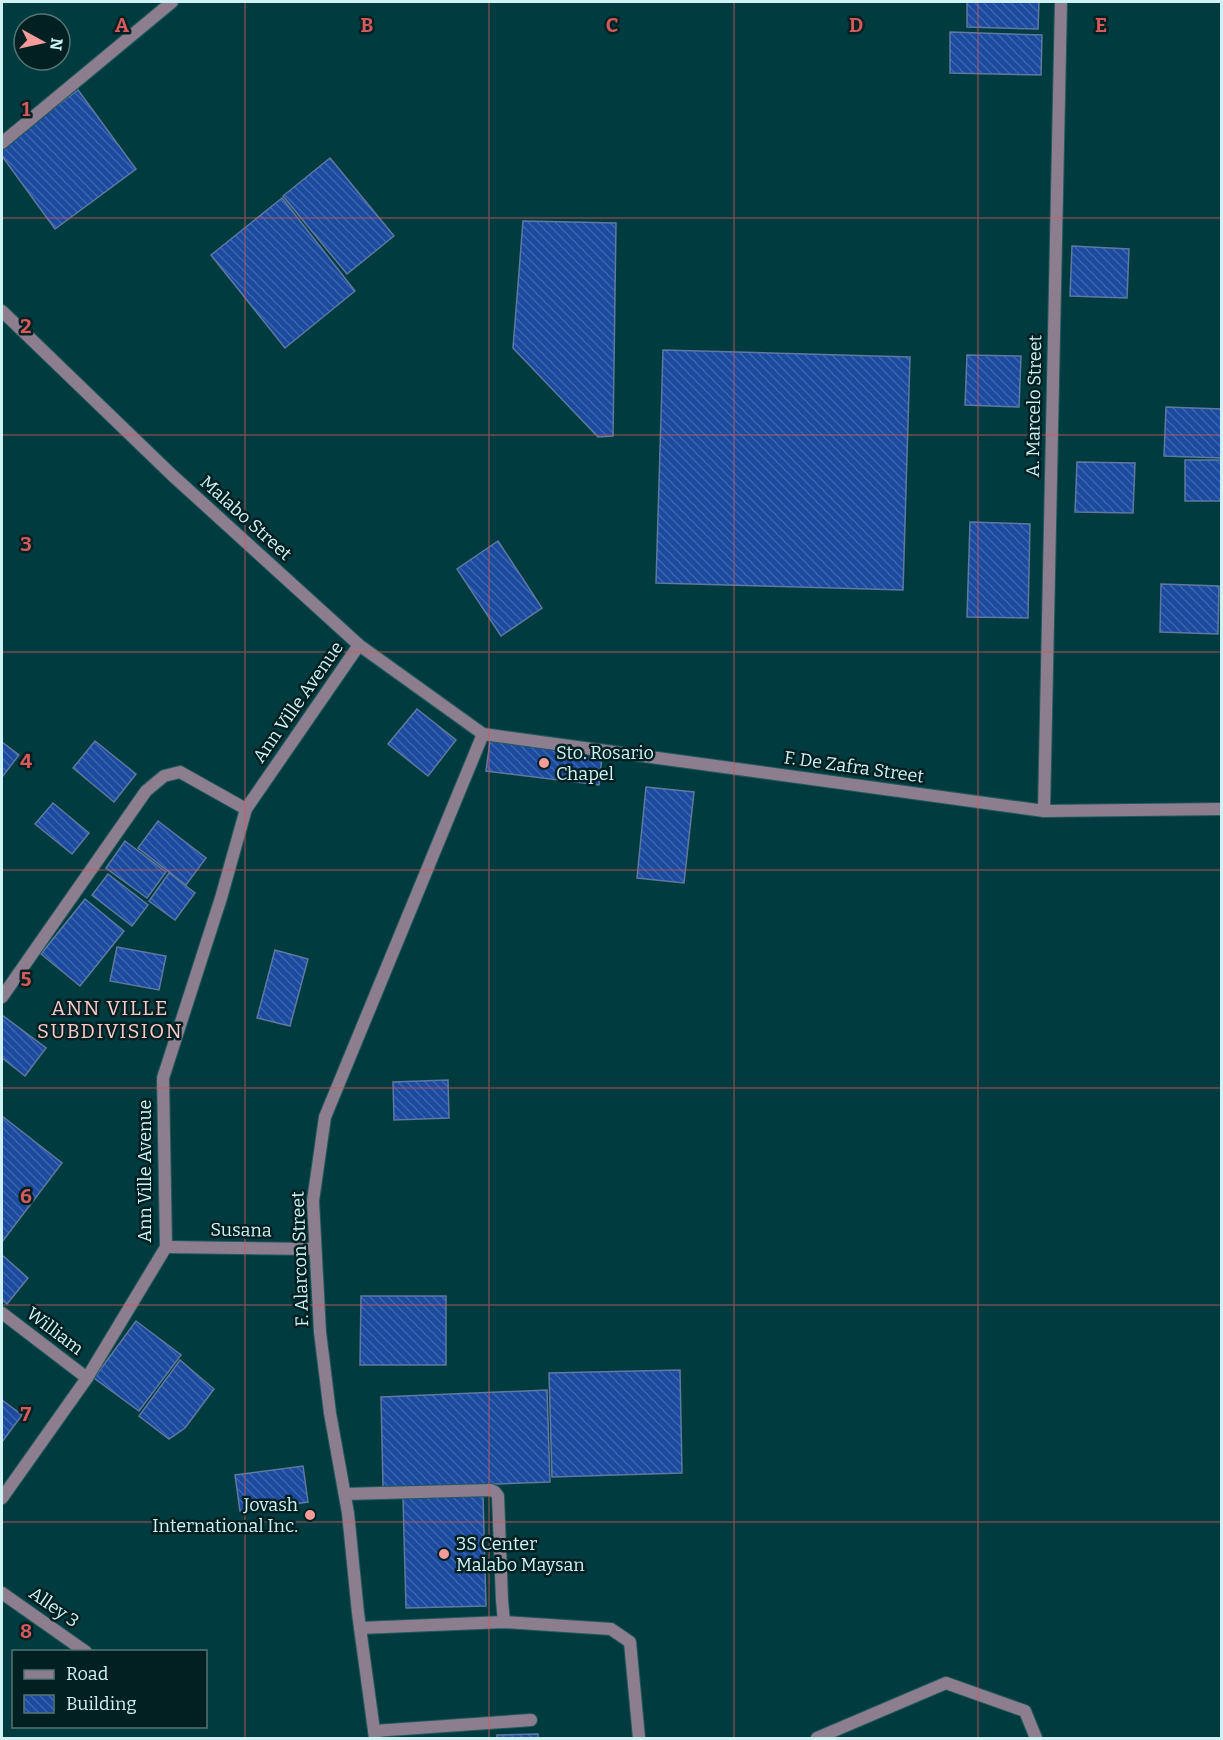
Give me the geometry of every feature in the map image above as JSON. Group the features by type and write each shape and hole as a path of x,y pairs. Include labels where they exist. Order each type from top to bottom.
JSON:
{"street":[{"path":"2,143 172,2"},
{"name":"A. Marcelo Street","path":"1044,811 1061,2"},
{"name":"Malabo Street","path":"2,311 172,475 359,645 483,734"},
{"name":"Ann Ville Avenue","path":"2,1498 87,1378 166,1247 163,1078 221,898 246,809 359,645"},
{"name":"F. De Zafra Street","path":"483,734 1044,811 1221,809"},
{"name":"F. Alarcon Street","path":"375,1735 345,1494 320,1332 313,1201 325,1118 483,734"},
{"path":"2,997 146,791 164,776 180,772 246,809"},
{"name":"Susana","path":"166,1247 315,1249"},
{"name":"William","path":"2,1313 87,1378"},
{"path":"345,1494 491,1490 495,1492 498,1496 501,1600 504,1622"},
{"name":"Alley 3","path":"2,1593 83,1650"},
{"path":"360,1628 504,1622 612,1629 630,1642 639,1738"},
{"path":"817,1738 946,1683 1024,1711 1036,1738"},
{"path":"375,1735 531,1720"}],"building":[{"path":"967,2 1039,2 1038,29 967,27"},
{"path":"950,32 1042,35 1041,75 950,73"},
{"path":"78,90 136,169 55,229 2,156 2,147"},
{"path":"330,158 394,236 347,274 283,196"},
{"path":"282,198 355,291 285,348 211,255"},
{"path":"523,221 616,223 613,436 598,437 513,348"},
{"path":"1072,246 1129,249 1127,298 1070,296"},
{"path":"663,350 910,357 903,590 656,583"},
{"path":"967,355 1021,356 1019,407 965,405"},
{"path":"1166,407 1222,409 1222,458 1164,456"},
{"path":"1185,460 1222,460 1222,501 1185,501"},
{"path":"1077,462 1135,463 1133,513 1075,512"},
{"path":"970,522 1030,524 1028,618 967,617"},
{"path":"498,541 542,608 501,636 457,569"},
{"path":"1161,584 1219,586 1218,634 1160,632"},
{"path":"417,709 456,740 428,776 388,744"},
{"path":"95,741 136,774 114,802 73,768"},
{"name":"Sto. Rosario Chapel","path":"490,741 602,756 599,785 486,771"},
{"path":"2,742 19,755 2,777"},
{"path":"646,787 694,792 684,883 637,878"},
{"path":"53,803 89,833 72,854 35,824"},
{"path":"158,821 206,858 186,885 138,848"},
{"path":"125,841 166,872 147,898 106,868"},
{"path":"169,873 195,893 175,920 149,901"},
{"path":"108,874 148,905 132,926 92,895"},
{"path":"85,899 124,931 80,986 41,954"},
{"path":"117,947 166,956 159,990 110,981"},
{"path":"275,950 308,959 290,1026 257,1018"},
{"path":"2,1015 46,1048 25,1076 2,1058"},
{"path":"448,1080 449,1118 394,1120 393,1082"},
{"path":"2,1116 62,1163 2,1242"},
{"path":"2,1255 28,1278 7,1304 2,1300"},
{"path":"361,1296 446,1296 446,1365 360,1365"},
{"path":"136,1321 181,1355 139,1411 94,1378"},
{"path":"180,1360 214,1389 185,1428 169,1439 139,1416"},
{"path":"680,1370 682,1473 552,1477 549,1373"},
{"path":"547,1390 550,1482 383,1488 381,1397"},
{"path":"2,1400 22,1415 2,1442"},
{"path":"303,1466 308,1502 240,1511 235,1475"},
{"name":"3S Center Malabo Maysan","path":"483,1496 486,1606 406,1608 403,1498"},
{"path":"538,1734 538,1738 497,1738 497,1735"}],"place":[{"name":"Sto. Rosario Chapel","path":"544,763"},
{"name":"Jovash International Inc.","path":"310,1515"},
{"name":"3S Center Malabo Maysan","path":"444,1554"}],"district":[{"name":"ANN VILLE SUBDIVISION","path":"110,1020"}]}
